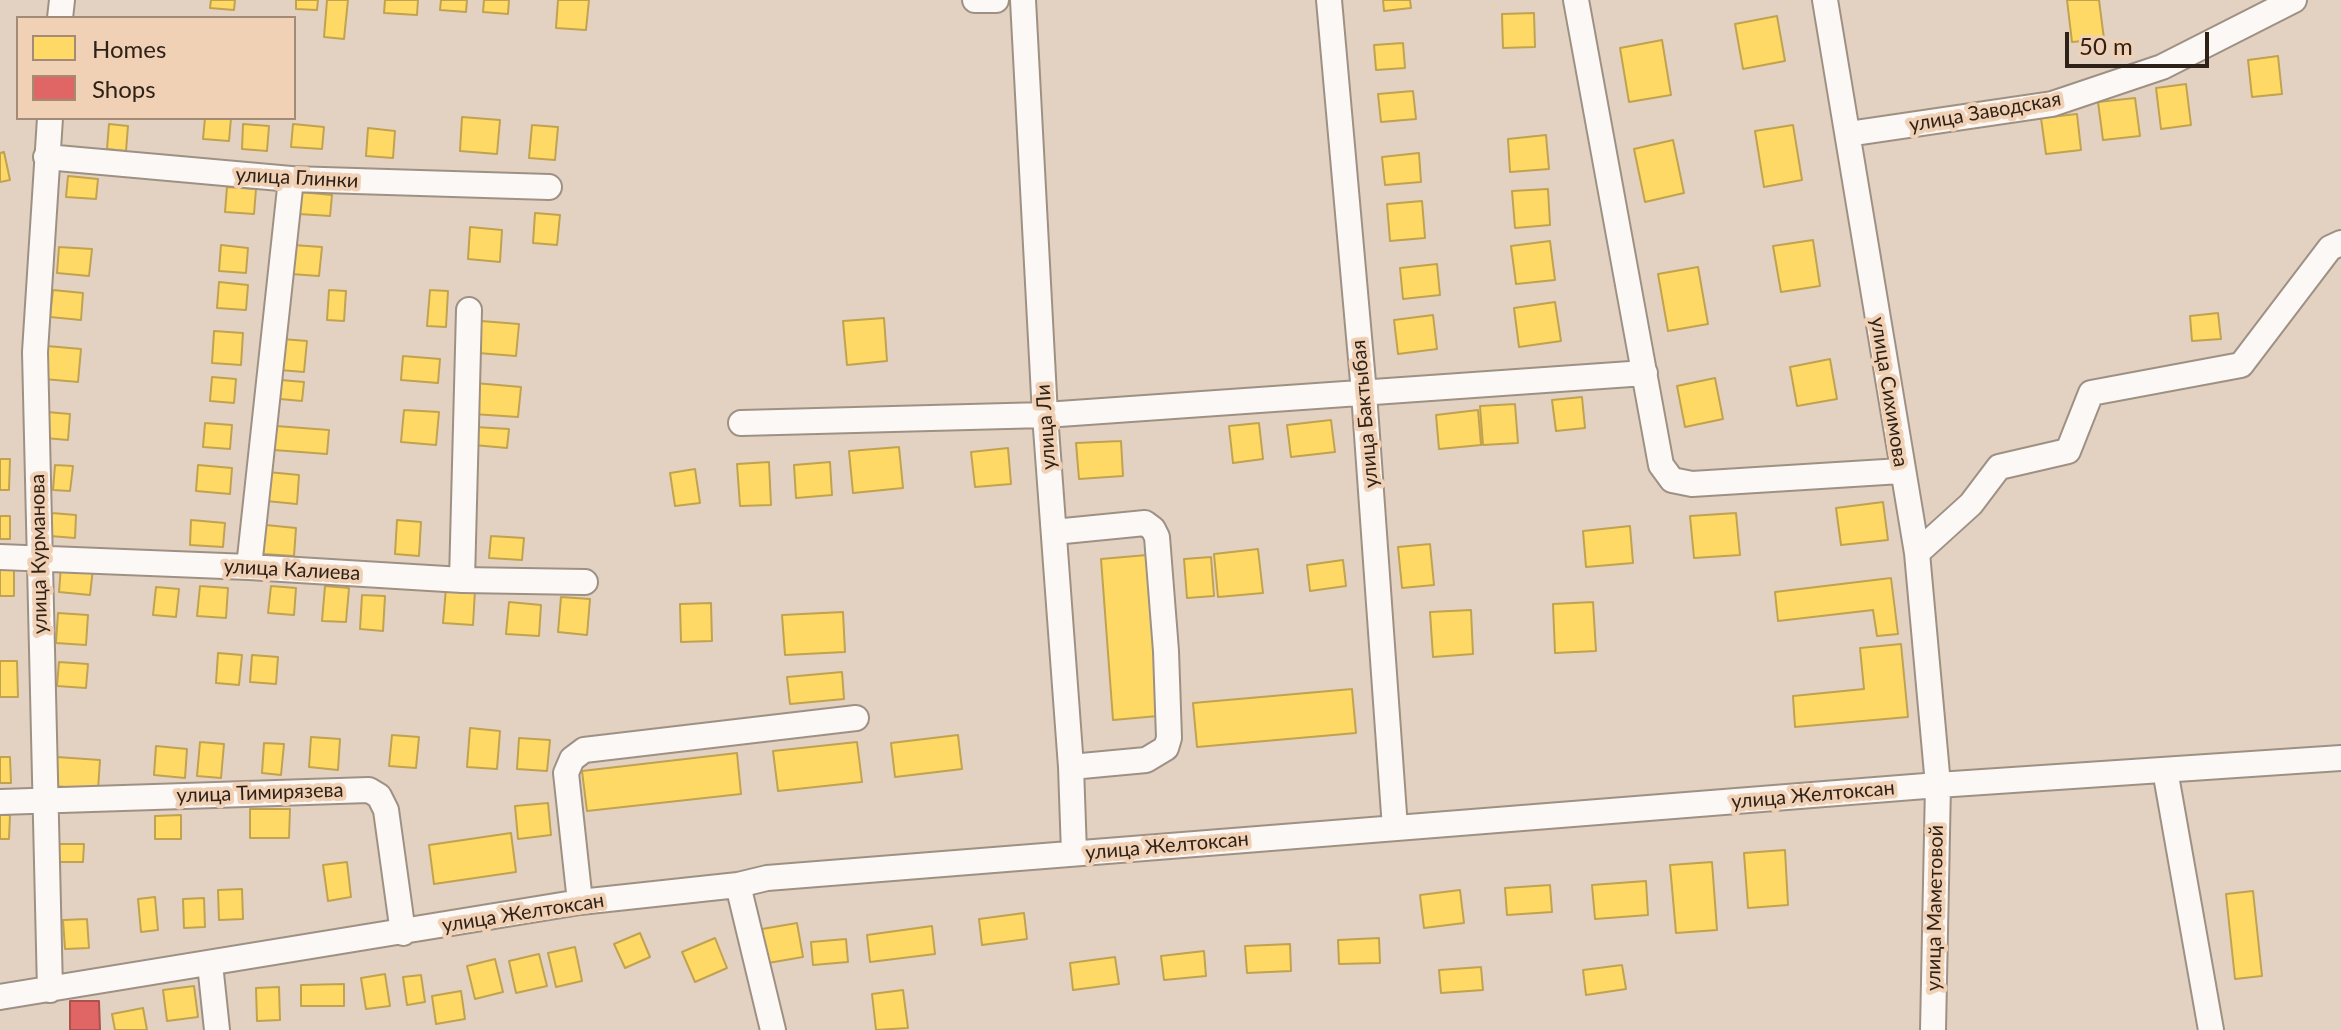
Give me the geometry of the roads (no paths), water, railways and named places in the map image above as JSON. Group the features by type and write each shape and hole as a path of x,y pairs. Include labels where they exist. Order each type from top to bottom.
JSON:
{"street":[{"path":"975,0 996,0"},
{"name":"улица Ли","path":"1023,0 1045,415 1071,767 1074,853"},
{"name":"улица Бактыбая","path":"1329,0 1364,393 1395,828"},
{"path":"1576,0 1661,465 1672,480 1692,484 1901,471"},
{"name":"улица Сихимова","path":"1825,0 1917,553 1938,785"},
{"name":"улица Заводская","path":"1848,134 2052,104 2162,67 2294,0"},
{"name":"улица Курманова","path":"50,120 35,352 50,990"},
{"name":"улица Глинки","path":"46,157 291,179 549,187"},
{"path":"249,567 291,179"},
{"path":"1917,553 1971,504 1999,467 2068,451 2091,393 2241,365 2330,248 2341,243"},
{"path":"462,580 469,310"},
{"path":"741,423 1045,415 1645,373"},
{"path":"1054,532 1145,523 1153,529 1157,537 1166,651 1169,738 1166,748 1146,760 1071,767"},
{"name":"улица Калиева","path":"0,557 462,580 585,582"},
{"path":"580,902 566,773 572,759 584,750 856,718"},
{"name":"улица Желтоксан","path":"0,997 580,902 738,885 767,878 1938,785 2341,758"},
{"path":"2165,770 2211,1030"},
{"name":"улица Маметовой","path":"1933,1030 1938,785"},
{"name":"улица Тимирязева","path":"0,802 369,790 379,796 386,810 403,933"},
{"path":"738,885 773,1030"},
{"path":"210,964 217,1030"}]}
